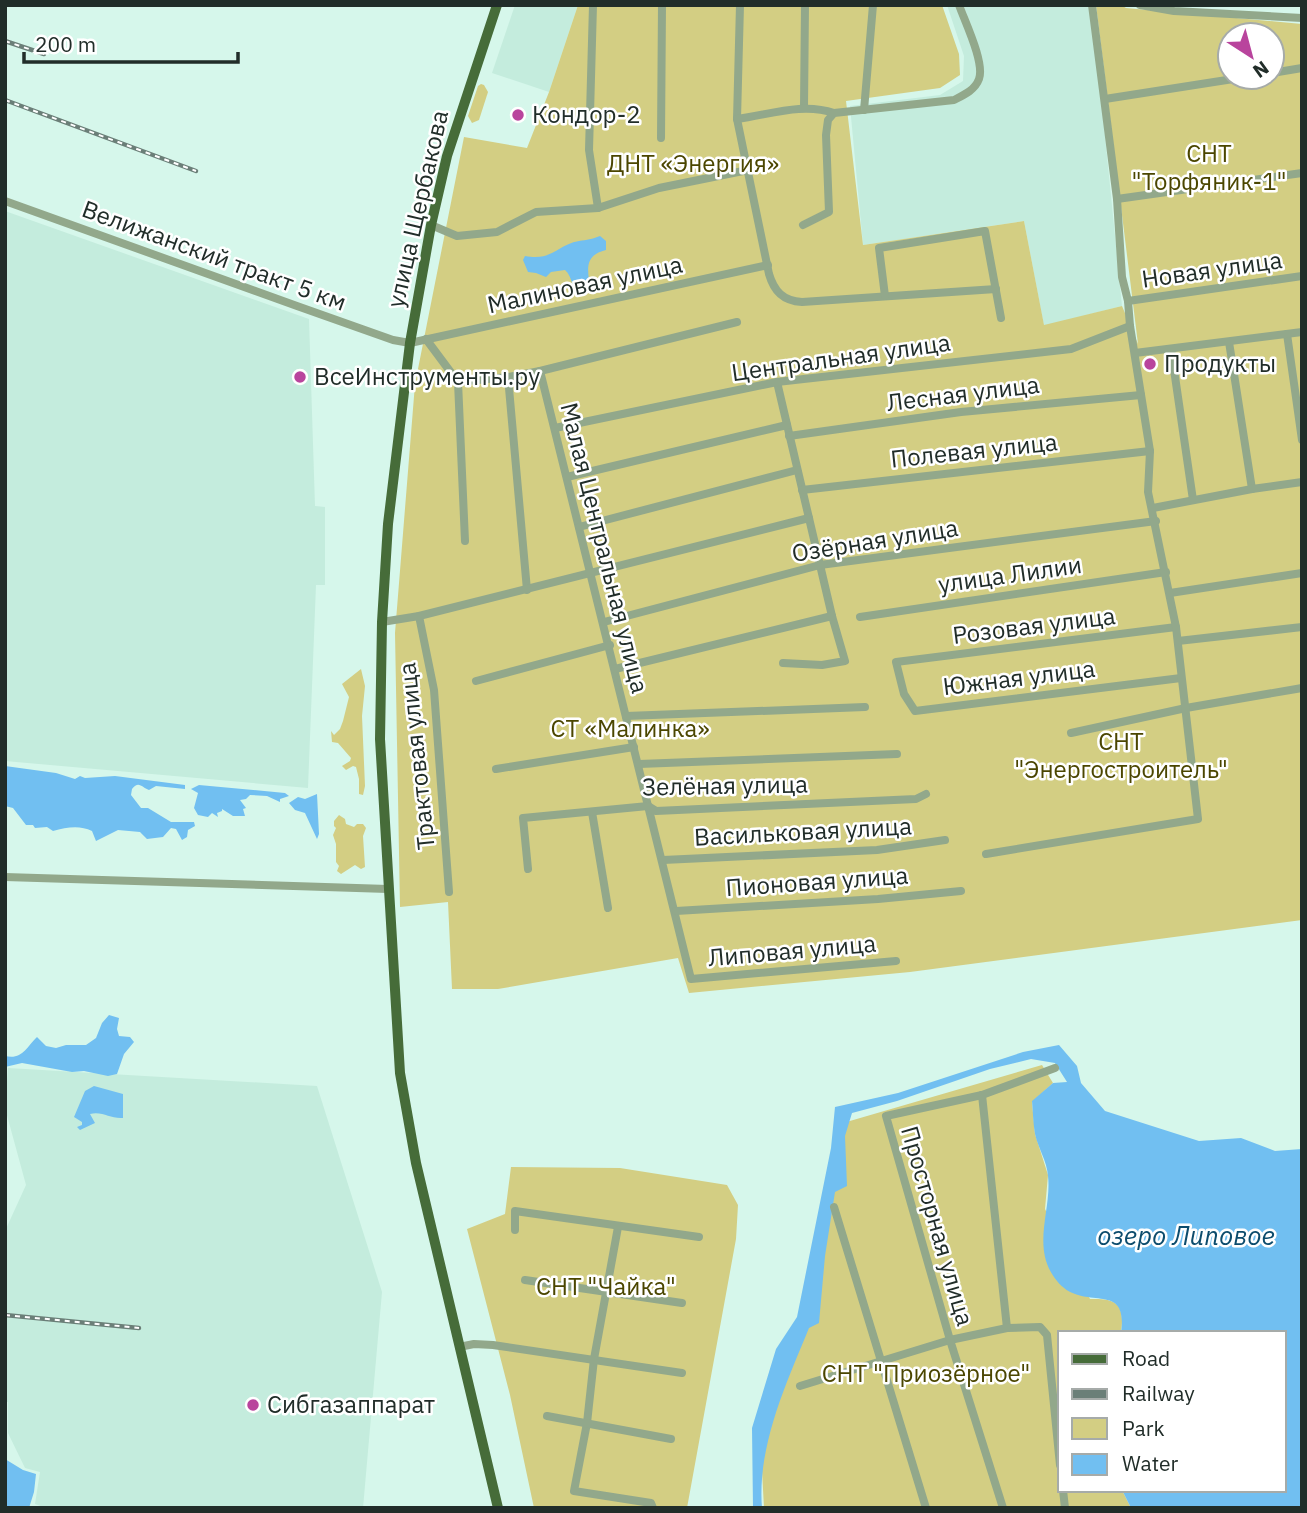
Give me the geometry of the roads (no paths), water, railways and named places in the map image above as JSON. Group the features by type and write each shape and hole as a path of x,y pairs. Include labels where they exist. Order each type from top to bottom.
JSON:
{"main road":[{"name":"улица Щербакова","path":"475,1414 416,1163 402,1085 380,739 382,622 388,524 410,343 431,225 447,156 497,5"},
{"path":"475,1414 480,1458 492,1508"},
{"path":"475,1414 498,1508"},
{"path":"475,1414 491,1452 505,1508"}],"street":[{"path":"593,5 589,150 598,208"},
{"path":"661,138 662,5"},
{"path":"740,5 737,120 773,285 785,299 802,302 996,289"},
{"path":"804,107 805,5"},
{"path":"864,110 873,5"},
{"path":"737,120 804,107 834,113 954,100 968,93 978,82 981,72 959,5"},
{"path":"986,855 1198,819 1176,627 1148,492 1150,451 1122,276 1117,199 1092,5"},
{"path":"1140,5 1174,11 1302,18"},
{"path":"1105,99 1216,82"},
{"path":"803,225 829,212 826,135 828,120 834,113"},
{"path":"431,225 457,236 496,232 536,212 598,208 659,188 748,170"},
{"path":"1117,199 1302,173"},
{"name":"Велижанский тракт 5 км","path":"5,201 284,302 393,340 410,343"},
{"path":"885,296 879,248 985,231 1001,318"},
{"name":"Малиновая улица","path":"410,343 768,265"},
{"name":"Новая улица","path":"1128,301 1302,276"},
{"path":"458,382 540,371 737,322"},
{"name":"Центральная улица","path":"555,428 777,382 1071,349 1130,326"},
{"path":"1135,353 1302,332"},
{"path":"1287,334 1302,440"},
{"path":"426,339 458,382 465,541"},
{"path":"1229,342 1252,489"},
{"path":"1171,349 1193,500"},
{"name":"Малая Центральная улица","path":"540,371 691,979"},
{"path":"508,377 527,590"},
{"path":"777,382 845,661 822,665 783,663"},
{"name":"Лесная улица","path":"789,436 961,412 1141,395"},
{"path":"567,477 787,425"},
{"name":"Полевая улица","path":"802,490 1150,451"},
{"path":"579,527 797,470"},
{"path":"1153,508 1302,482"},
{"path":"382,622 419,616 527,590 809,519"},
{"name":"Озёрная улица","path":"604,622 820,565 1156,521"},
{"name":"улица Лилии","path":"860,617 1166,572"},
{"path":"1170,593 1302,573"},
{"path":"615,670 832,615"},
{"name":"Трактовая улица","path":"419,616 434,690 449,892"},
{"name":"Розовая улица","path":"896,662 1176,627"},
{"path":"1178,642 1302,627"},
{"path":"476,681 610,645"},
{"name":"Южная улица","path":"896,662 904,694 915,711 1181,678"},
{"path":"1071,733 1186,708 1302,688"},
{"path":"626,716 865,707"},
{"path":"496,769 634,747"},
{"path":"639,764 897,754"},
{"name":"Зелёная улица","path":"528,869 523,818 648,806 656,811 916,799 926,794"},
{"path":"593,812 608,908"},
{"name":"Васильковая улица","path":"663,860 877,850 945,841"},
{"path":"5,877 388,889"},
{"name":"Пионовая улица","path":"676,911 878,899 961,891"},
{"name":"Липовая улица","path":"691,979 896,961"},
{"path":"1007,1328 982,1095 1055,1068"},
{"name":"Просторная улица","path":"982,1095 886,1116 950,1340 1003,1508"},
{"path":"834,1207 926,1508"},
{"path":"515,1230 516,1211 699,1237"},
{"path":"618,1227 574,1492 652,1506"},
{"path":"524,1280 682,1303"},
{"path":"800,1386 950,1340 1007,1328 1037,1327 1043,1329 1047,1335 1058,1445"},
{"path":"459,1348 474,1344 682,1373"},
{"path":"547,1416 671,1439"}],"water":[{"path":"600,236 606,241 606,250 594,255 589,263 590,286 585,294 579,295 576,292 565,270 551,272 546,277 528,272 523,260 525,256 549,255 571,243"},
{"path":"5,766 56,773 75,779 80,776 115,776 185,785 185,789 156,786 149,790 137,785 132,789 131,795 141,808 148,808 171,822 194,822 195,826 188,830 187,837 182,840 176,829 171,828 163,837 147,839 140,832 118,830 96,841 92,831 83,828 53,831 47,827 35,828 33,825 26,825 13,808 5,806"},
{"path":"199,785 285,793 289,796 280,799 280,802 267,796 250,795 240,800 246,808 243,809 245,816 233,816 222,809 217,813 218,817 212,813 208,817 198,815 194,808 198,793 191,789"},
{"path":"317,794 317,839 305,813 295,810 289,803 298,797 305,799"},
{"path":"109,1015 119,1018 119,1036 130,1037 134,1042 124,1054 117,1074 108,1076 84,1071 72,1072 22,1063 5,1067 5,1056 20,1055 37,1037 46,1046 56,1048 86,1045 96,1038 102,1023"},
{"name":"озеро Липовое","path":"1059,1045 1077,1066 1081,1083 1105,1111 1199,1141 1241,1138 1275,1151 1302,1149 1302,1508 1131,1508 1123,1492 1286,1492 1286,1331 1121,1331 1122,1316 1118,1306 1111,1301 1079,1295 1057,1281 1049,1268 1043,1243 1048,1176 1035,1134 1032,1101 1053,1083 1067,1082 1055,1063 1031,1059 990,1069 897,1101 852,1113 845,1136 847,1186 835,1192 825,1256 819,1323 809,1328 783,1393 764,1462 762,1508 753,1508 752,1428 776,1349 797,1317 831,1148 835,1107 898,1093 1023,1052"},
{"path":"94,1086 123,1094 123,1118 90,1114 95,1123 80,1130 77,1127 82,1125 82,1122 74,1117 85,1091"},
{"path":"5,1459 36,1474 29,1508 5,1508"}],"railway":[{"path":"5,41 44,54"},
{"path":"5,100 196,171"},
{"path":"5,1315 139,1328"}],"place":[{"name":"Кондор-2","path":"518,115"},
{"name":"Продукты","path":"1150,364"},
{"name":"ВсеИнструменты.ру","path":"300,377"},
{"name":"Сибгазаппарат","path":"253,1405"}],"park label":[{"name":"ДНТ «Энергия»","path":"693,164"},
{"name":"СНТ \"Торфяник-1\"","path":"1209,168"},
{"name":"CТ «Малинка»","path":"630,729"},
{"name":"СНТ \"Энергостроитель\"","path":"1121,756"},
{"name":"СНТ \"Чайка\"","path":"606,1287"},
{"name":"СНТ \"Приозёрное\"","path":"926,1374"}]}
